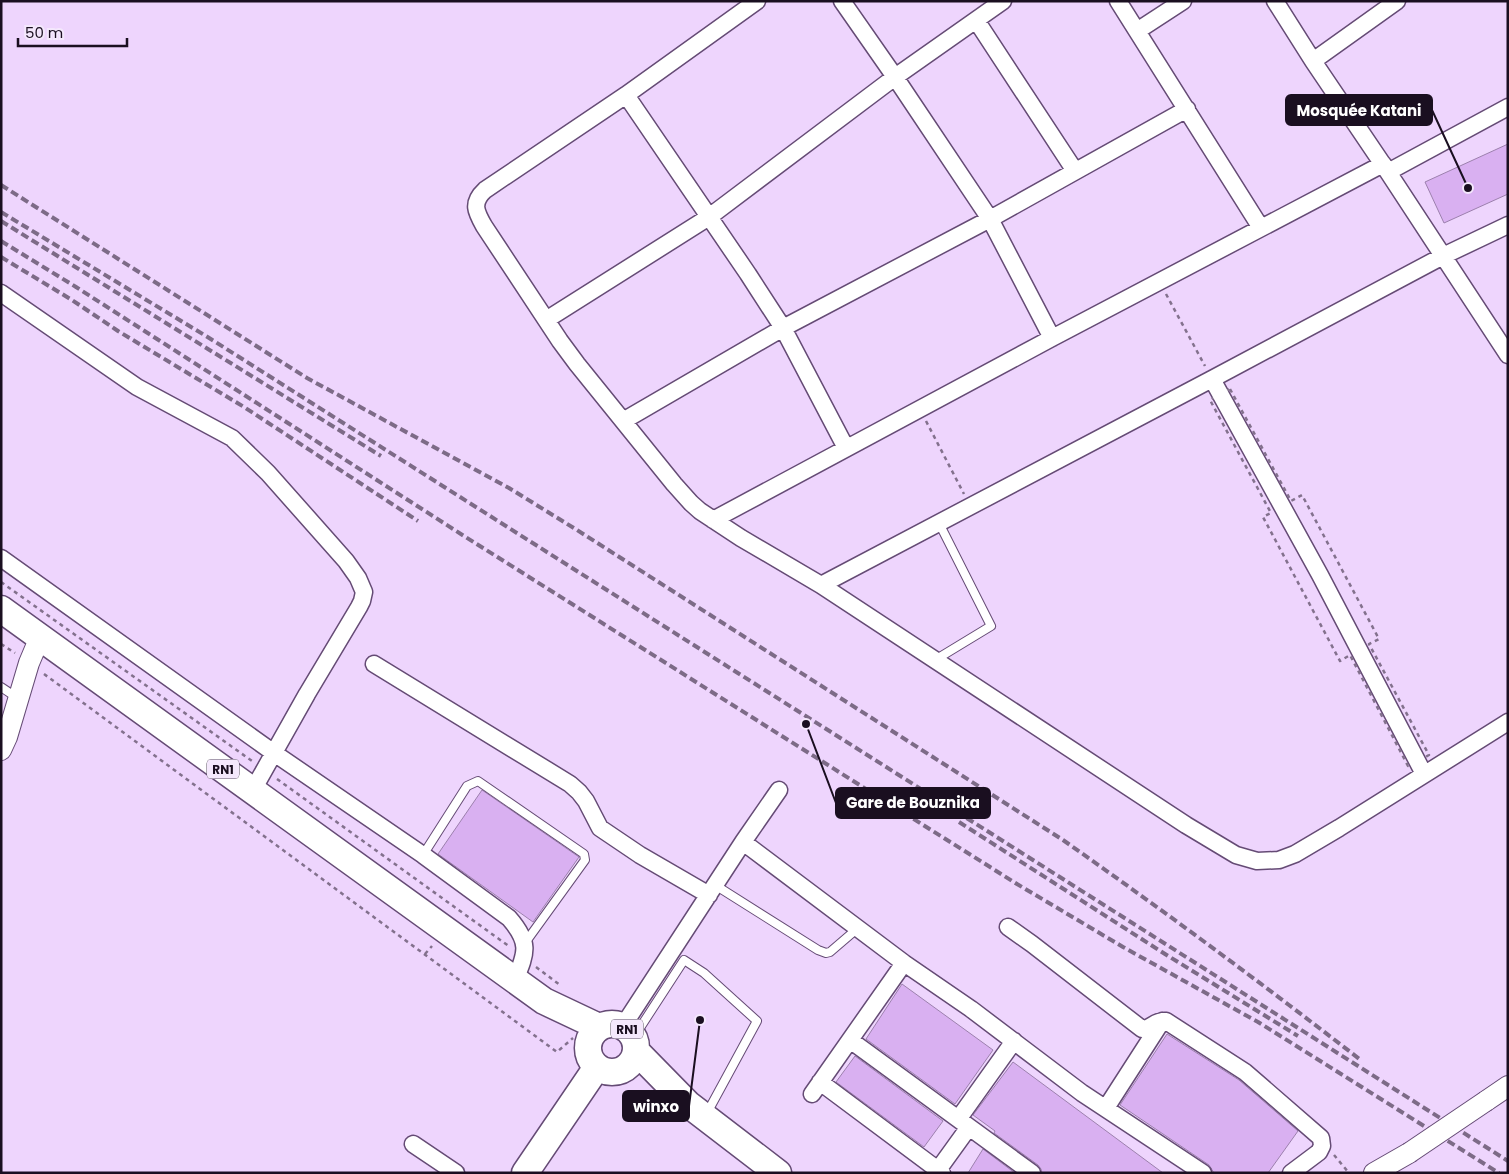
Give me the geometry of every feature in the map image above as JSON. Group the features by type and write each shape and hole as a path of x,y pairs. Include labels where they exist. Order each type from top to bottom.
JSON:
{"main road":[{"name":"RN1","path":"1,609 40,637 258,780 521,960 554,994 609,1045 778,1173"},
{"path":"525,1173 609,1045"}],"street":[{"path":"757,1 626,94 485,190 476,200 478,216 577,364 691,504 748,543 821,585 1186,825 1236,855 1257,861 1279,860 1295,854 1508,722"},
{"path":"842,1 896,77 990,219 1052,338"},
{"path":"546,320 709,217 896,77 1003,1"},
{"path":"1118,1 1261,228"},
{"path":"1137,31 1183,1"},
{"path":"1275,1 1508,355"},
{"path":"1313,61 1397,1"},
{"path":"976,20 1075,171"},
{"path":"626,94 783,328 846,448"},
{"path":"713,520 1261,228 1508,107"},
{"path":"623,421 783,328 990,219 1187,109"},
{"path":"821,585 1443,256 1508,225"},
{"path":"1,293 137,387 232,438 268,473 346,560 358,578 364,592 362,601 258,780"},
{"path":"1212,379 1320,575 1424,774"},
{"path":"1,558 509,918 518,929 521,960"},
{"path":"1,750 7,737 29,663 40,637"},
{"path":"374,664 570,784 580,792 600,828 640,855 712,890"},
{"path":"609,1045 779,790"},
{"path":"743,842 904,963 971,1009 1082,1092 1203,1173"},
{"path":"1008,927 1142,1029 1158,1021 1166,1021 1245,1072 1321,1138 1322,1146 1319,1152 1291,1173"},
{"path":"904,963 816,1088 940,1171 964,1122 1014,1041"},
{"path":"1106,1108 1162,1021"},
{"path":"850,1040 1032,1173"},
{"path":"1374,1173 1409,1153 1508,1086"},
{"path":"413,1144 456,1173"}],"lane":[{"path":"934,660 991,626 939,523"},
{"path":"1,687 18,698"},
{"path":"423,856 467,786 478,781 584,854 585,860 521,960"},
{"path":"712,890 826,954 858,928"},
{"path":"609,1045 684,960 704,973 757,1021 696,1110"}],"path":[{"path":"1159,282 1212,379"},
{"path":"920,409 971,506"},
{"path":"1,582 258,780 521,960 554,994"},
{"path":"1,644 557,1052 609,1045"}],"building":[{"path":"1508,144 1508,194 1444,223 1425,182"},
{"path":"482,790 579,857 533,922 438,854"},
{"path":"902,984 993,1050 955,1104 866,1039"},
{"path":"1167,1034 1239,1080 1298,1131 1268,1173 1214,1173 1209,1165 1120,1105"},
{"path":"855,1056 943,1121 924,1147 836,1082"},
{"path":"1013,1062 1163,1173 1042,1173 1038,1165 973,1115"},
{"path":"983,1149 1015,1173 968,1173"}],"railway":[{"path":"1,185 307,378 509,488 1063,840 1214,949 1362,1061"},
{"path":"1,212 206,336 1508,1161"},
{"path":"1,221 381,456"},
{"path":"1,241 76,287 464,536 1017,884 1123,947 1258,1022 1499,1173"},
{"path":"1,257 72,300 118,331 244,407 418,521"},
{"path":"959,822 1165,954 1298,1036"}],"place":[{"name":"Mosquée Katani","path":"1468,188"},
{"name":"Gare de Bouznika","path":"806,724"},
{"name":"winxo","path":"700,1020"}]}
